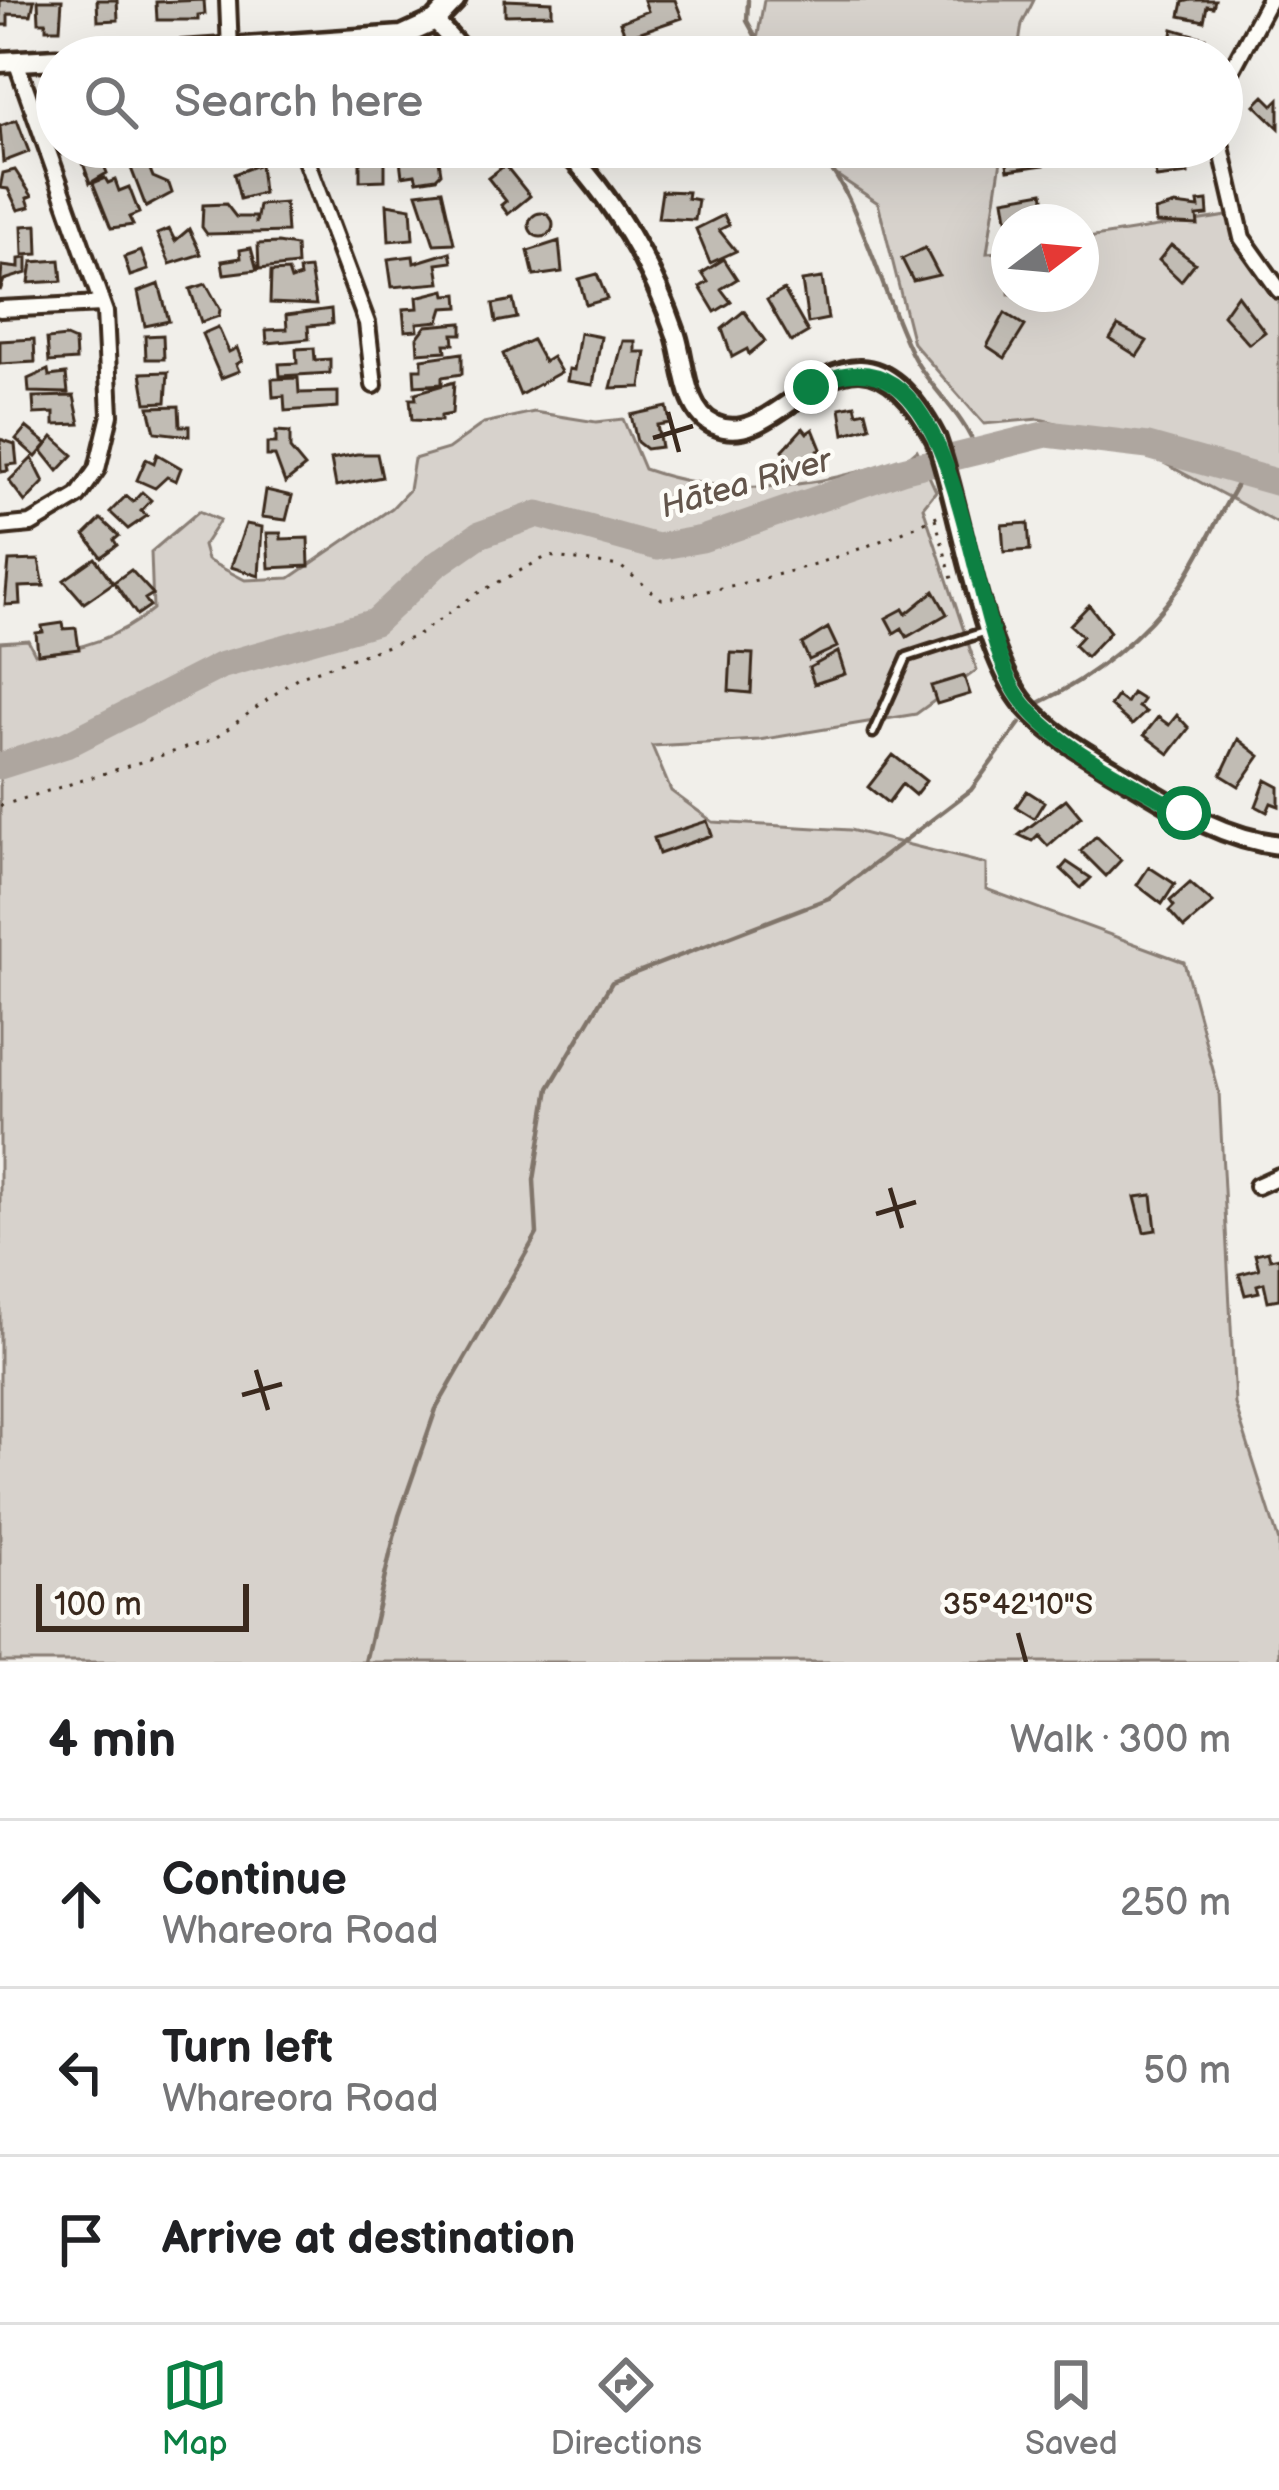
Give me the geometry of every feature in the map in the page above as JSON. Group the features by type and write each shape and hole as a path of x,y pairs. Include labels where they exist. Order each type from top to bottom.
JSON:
{"main road":[{"path":"402,36 435,21 455,0"}],"street":[{"path":"229,0 230,36"},
{"path":"1243,49 1269,0"},
{"path":"435,21 448,36"},
{"path":"8,61 36,133"},
{"path":"0,527 53,514 78,496 97,470 110,415 102,304 49,168"},
{"path":"309,168 367,323 374,385"},
{"path":"582,168 594,180 652,283 678,339 694,400 706,420 726,428 745,426 831,376 863,371 909,396 936,439 956,495 990,630 1016,694 1057,734 1202,824 1239,838 1279,845"},
{"path":"1226,168 1242,238 1279,290"},
{"path":"0,308 102,304"},
{"path":"1257,1186 1279,1176"}],"lane":[{"path":"873,733 907,657 990,630"}],"path":[{"path":"0,806 214,739 298,677 417,636 474,595 548,556 620,566 662,599 736,586 872,547 927,526 937,515 954,586"}],"shaded area":[{"path":"764,0 1034,0 1020,36 758,36"},
{"path":"826,168 1000,168 987,253 991,253 991,312 1099,312 1099,236 1246,213 1252,247 1279,283 1279,524 1111,435 1039,419 984,424 913,343 878,203"},
{"path":"534,412 596,422 623,419 644,469 711,485 809,482 909,457 917,450 936,491 923,507 977,670 916,714 759,740 652,746 671,791 713,822 850,830 986,864 986,889 1184,962 1219,1092 1235,1404 1279,1542 1279,1662 0,1662 0,642 28,640 35,654 52,652 98,641 140,619 153,609 151,552 199,511 220,520 203,546 207,560 245,580 290,578 392,508 409,490 414,459 448,449 484,423"}],"building":[{"path":"0,0 34,0 31,15 8,14 8,25 0,25"},
{"path":"38,0 62,0 60,29 46,29 46,22 39,22"},
{"path":"97,0 117,0 118,20 98,21"},
{"path":"204,0 205,14 198,15 198,20 157,20 156,2"},
{"path":"505,0 552,2 552,14 505,15"},
{"path":"644,0 675,0 682,18 626,36 620,22 648,11"},
{"path":"1215,0 1213,7 1207,6 1204,21 1180,16 1183,2"},
{"path":"1173,29 1198,36 1172,36"},
{"path":"1264,96 1273,105 1279,99 1279,128 1255,105"},
{"path":"17,120 29,152 3,162 0,126"},
{"path":"85,168 105,168 107,173 90,183"},
{"path":"131,168 149,168 153,177 169,184 172,193 146,207"},
{"path":"260,168 263,193 240,199 234,174"},
{"path":"360,168 385,168 385,180 360,181"},
{"path":"401,168 440,168 441,173 417,181 415,174 402,176"},
{"path":"507,168 530,196 508,214 501,205 506,201 488,178"},
{"path":"1155,168 1187,168 1188,174 1156,178"},
{"path":"15,170 32,196 27,198 30,207 18,210 8,189 0,188 3,173"},
{"path":"105,178 108,183 115,180 119,191 129,187 139,213 129,217 133,225 111,228 93,183"},
{"path":"442,190 454,243 434,244 417,193"},
{"path":"662,191 688,192 687,198 698,200 695,220 658,218"},
{"path":"1043,192 1045,204 1005,204 1004,199"},
{"path":"1207,201 1208,215 1197,216 1198,225 1156,223 1155,211 1175,205 1199,208 1198,202"},
{"path":"285,203 287,232 207,234 202,227 203,205 226,204 236,217 256,217 256,224 259,205"},
{"path":"387,204 411,208 413,239 389,241"},
{"path":"541,213 550,216 550,234 541,237 532,234 529,225 532,216"},
{"path":"724,215 729,225 719,230 736,251 710,263 696,229"},
{"path":"37,225 38,254 23,255 22,226"},
{"path":"169,229 175,241 189,229 201,254 170,264 157,234"},
{"path":"559,241 562,272 534,276 528,251"},
{"path":"258,244 296,246 297,265 259,269"},
{"path":"1171,245 1195,263 1181,281 1159,260"},
{"path":"251,248 257,270 224,274 222,261 241,258 240,250"},
{"path":"925,248 939,275 913,281 902,259"},
{"path":"141,251 148,270 130,276 124,257"},
{"path":"450,252 452,262 437,264 440,283 392,287 388,259 413,256 414,263"},
{"path":"27,258 27,273 4,280 0,291 2,266 19,268 19,259"},
{"path":"724,259 737,279 721,289 731,302 715,312 700,287 708,282 702,273"},
{"path":"60,260 62,281 29,283 32,262"},
{"path":"310,269 316,305 270,303 271,272 288,271 291,280 300,277 299,270"},
{"path":"597,274 607,299 586,305 579,279"},
{"path":"822,278 828,319 808,323 802,281"},
{"path":"159,284 169,321 145,326 138,292"},
{"path":"206,284 220,309 219,316 201,322 190,289"},
{"path":"445,290 446,295 458,294 459,307 443,308 439,321 417,323 418,330 405,331 403,309 418,308 417,297"},
{"path":"784,290 808,332 791,342 767,300"},
{"path":"1237,295 1265,332 1249,344 1223,315"},
{"path":"513,300 517,318 496,322 493,304"},
{"path":"331,309 332,324 308,326 309,339 267,343 266,330 287,329 286,315"},
{"path":"744,311 765,341 749,354 747,349 732,357 722,329"},
{"path":"1005,313 1025,326 1005,358 987,346"},
{"path":"462,323 462,334 453,334 454,344 445,344 446,351 418,353 417,338 426,326"},
{"path":"1118,326 1147,341 1137,356 1110,339"},
{"path":"218,327 229,352 237,348 242,361 236,364 239,371 221,378 202,334"},
{"path":"580,333 601,337 593,385 567,381 569,369 574,370"},
{"path":"163,335 164,359 146,359 145,336"},
{"path":"34,339 35,362 0,364 0,341"},
{"path":"47,339 75,341 76,360 49,362"},
{"path":"532,340 544,362 552,357 561,372 520,395 503,354"},
{"path":"623,341 635,341 635,352 646,352 641,387 611,388"},
{"path":"314,348 315,360 330,359 330,373 280,376 279,364 297,363 296,349"},
{"path":"462,353 462,374 442,377 442,384 415,386 414,369 422,369 422,359"},
{"path":"48,370 49,376 66,374 68,393 29,392 28,379"},
{"path":"168,372 166,402 146,403 141,373"},
{"path":"298,378 299,393 338,392 338,407 285,411 284,396 273,397 272,379"},
{"path":"454,382 452,414 441,416 441,421 412,420 410,399 416,399 415,393"},
{"path":"74,396 80,424 54,425 54,413 34,414 33,397"},
{"path":"855,405 857,413 866,411 870,427 844,434 840,408"},
{"path":"179,406 180,426 189,426 189,436 155,432 149,407"},
{"path":"667,407 670,423 657,425 661,447 646,449 637,442 631,415"},
{"path":"26,427 47,444 36,457 16,439"},
{"path":"803,428 807,433 813,429 821,449 793,466 783,450"},
{"path":"276,431 290,432 290,449 305,467 285,483 275,456 267,456 267,443 276,443"},
{"path":"53,437 73,455 58,471 42,451"},
{"path":"0,439 15,444 17,464 1,472"},
{"path":"157,454 181,468 176,481 167,477 155,488 137,480 146,459 154,463"},
{"path":"377,454 382,477 336,486 331,459"},
{"path":"32,458 44,482 25,502 9,481"},
{"path":"266,490 292,496 286,520 262,517"},
{"path":"142,492 151,500 141,511 147,516 128,529 110,512 126,496 133,502"},
{"path":"101,519 119,536 114,540 117,545 101,557 85,535"},
{"path":"1028,523 1030,550 1004,552 1002,525"},
{"path":"246,524 262,527 259,576 231,567"},
{"path":"267,533 281,533 281,539 308,538 309,566 269,568"},
{"path":"95,558 113,583 84,603 64,580"},
{"path":"39,560 44,586 19,587 20,604 5,605 9,561"},
{"path":"131,570 153,594 145,599 150,606 137,615 114,582"},
{"path":"934,591 947,614 907,637 902,628 894,633 886,618 903,609 906,614"},
{"path":"1089,605 1110,632 1086,657 1074,645 1082,636 1070,625"},
{"path":"63,623 64,629 76,628 79,649 38,654 36,633 43,632 42,626"},
{"path":"828,628 837,647 809,660 802,644"},
{"path":"838,652 845,674 814,684 809,668"},
{"path":"731,653 753,654 751,693 729,691"},
{"path":"964,676 970,694 937,704 931,686"},
{"path":"1132,693 1143,700 1138,707 1146,712 1132,725 1110,706 1117,696 1126,703"},
{"path":"1177,715 1189,728 1169,754 1144,735 1158,717 1169,725"},
{"path":"1238,739 1260,756 1239,786 1221,775"},
{"path":"893,755 926,781 915,795 902,784 888,803 868,787"},
{"path":"1266,780 1279,787 1279,806 1271,803 1267,812 1256,806"},
{"path":"1027,791 1044,802 1034,818 1016,807"},
{"path":"1066,799 1081,817 1048,846 1038,835 1032,841 1019,835"},
{"path":"707,821 712,835 659,854 654,838"},
{"path":"1096,836 1121,860 1106,876 1081,851"},
{"path":"1067,862 1091,878 1081,888 1061,869"},
{"path":"1149,867 1175,884 1162,904 1137,885"},
{"path":"1190,883 1213,903 1184,928 1169,911 1174,906 1170,901"},
{"path":"1152,1195 1156,1230 1144,1232 1135,1197"},
{"path":"1268,1251 1270,1259 1279,1257 1279,1299 1268,1301 1264,1283 1257,1285 1259,1292 1245,1295 1239,1274 1259,1269 1255,1254"}],"waterway":[{"path":"748,0 747,21 755,36"},
{"path":"830,168 857,217 914,358 964,426 977,452"},
{"name":"Hātea River","path":"0,766 66,745 220,666 375,622 436,565 479,535 538,514 657,547 702,539 902,470 1047,434 1148,446 1279,483"},
{"path":"1039,703 1098,668 1151,621 1189,573 1244,473"},
{"path":"365,1662 399,1516 436,1409 537,1234 534,1180 549,1088 612,982 829,898 971,790 1020,723"}],"route":[{"path":"811,387 831,376 863,371 892,382 909,396 936,439 956,495 990,630 1016,694 1068,742 1184,813"}]}
